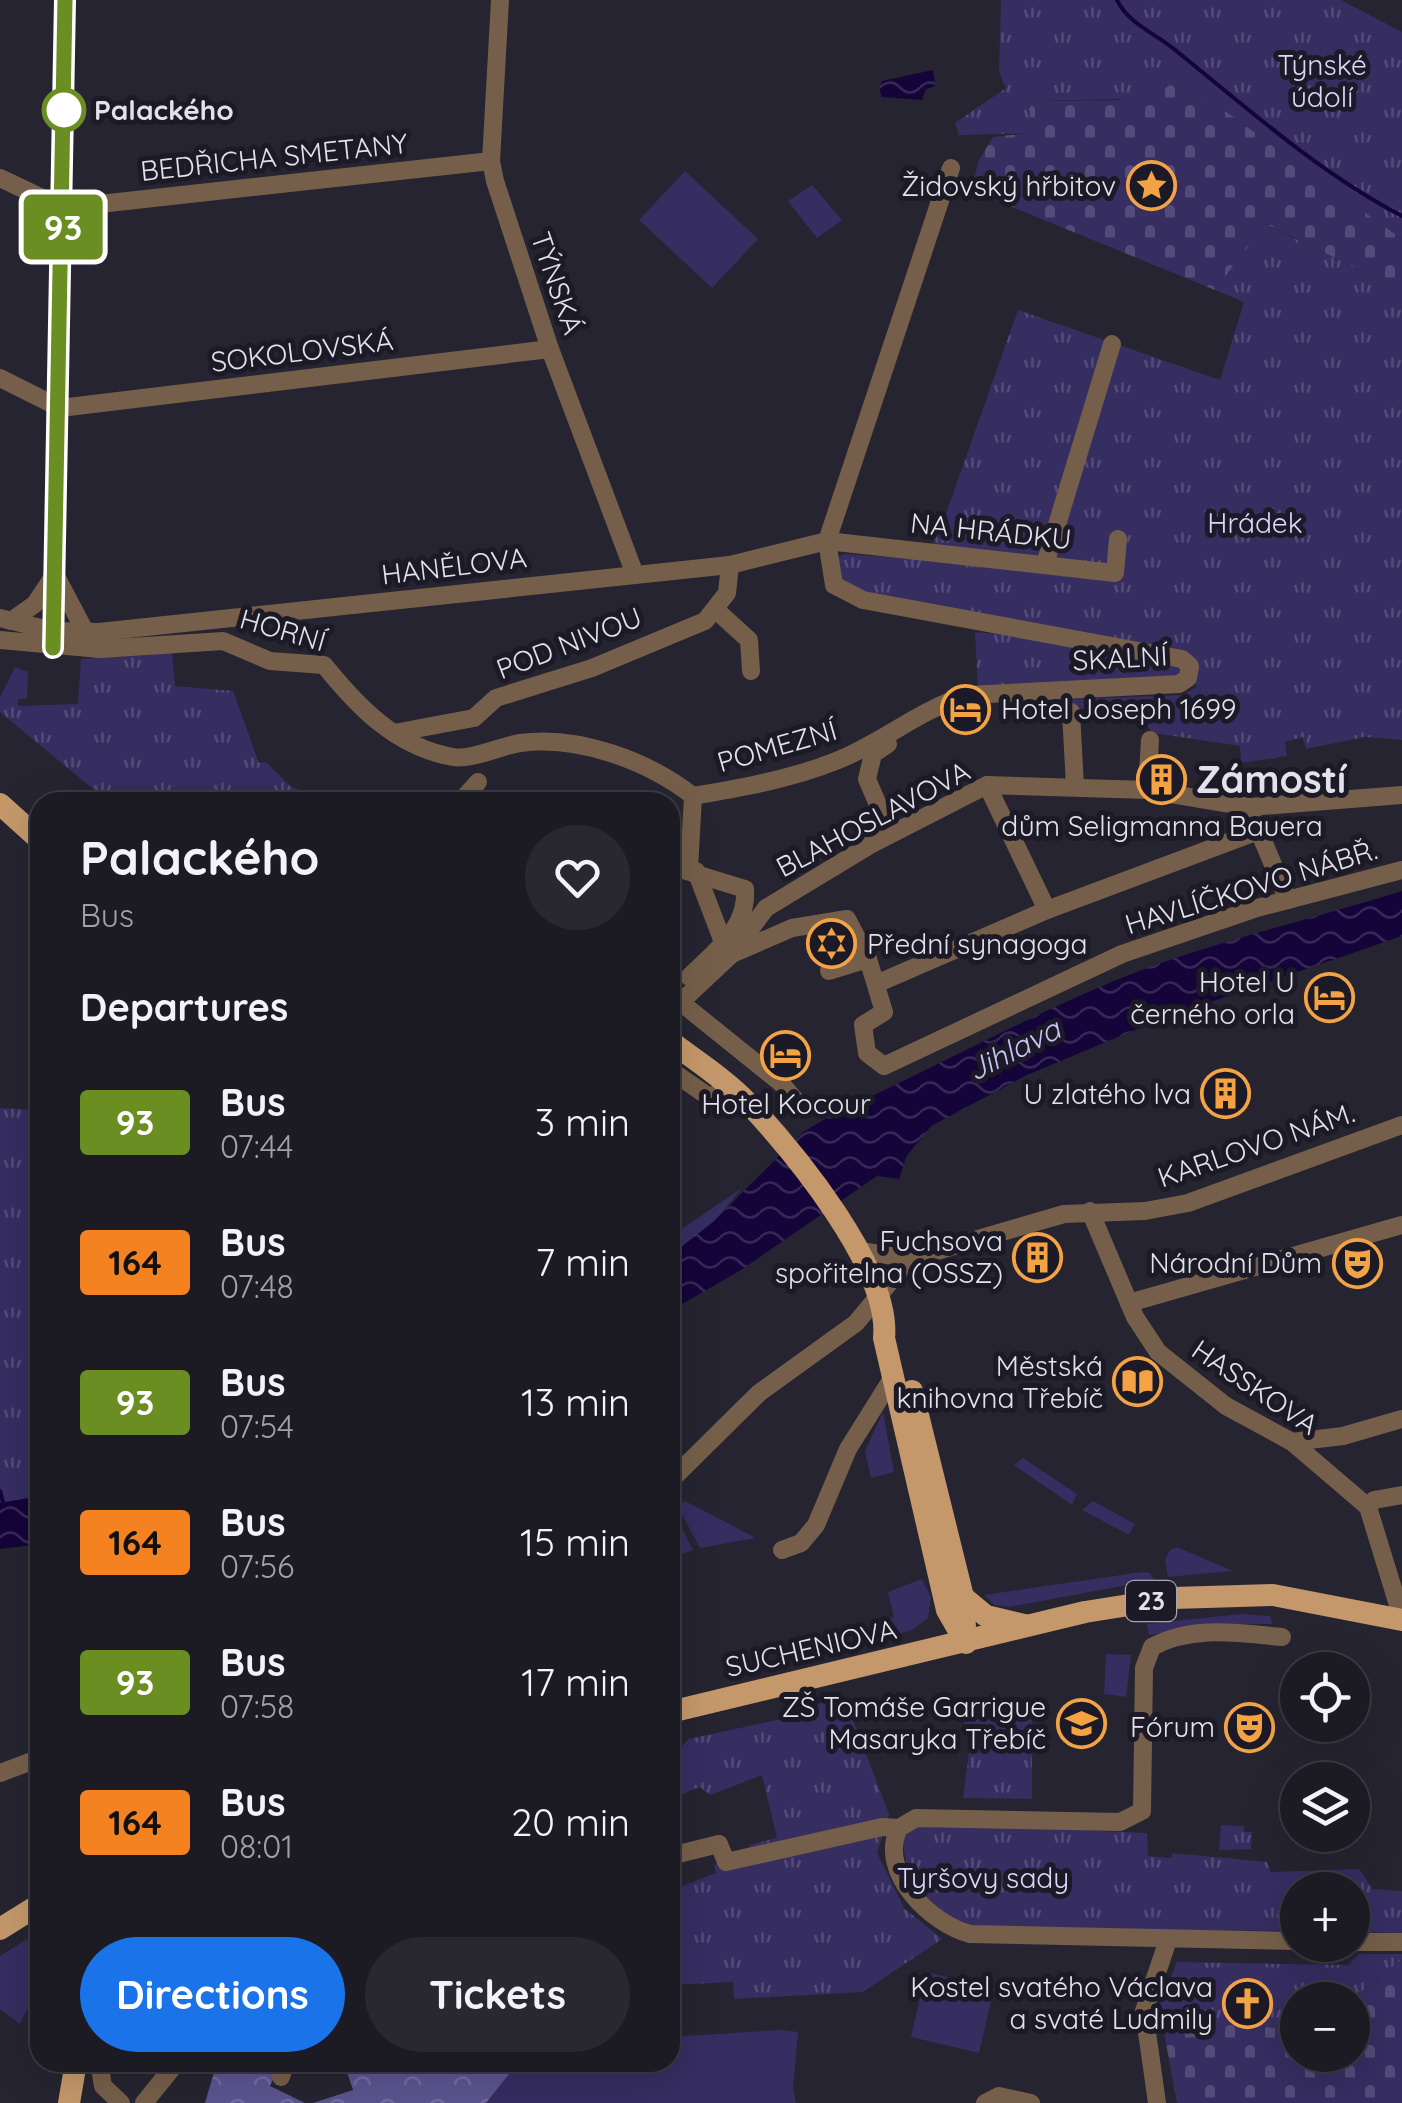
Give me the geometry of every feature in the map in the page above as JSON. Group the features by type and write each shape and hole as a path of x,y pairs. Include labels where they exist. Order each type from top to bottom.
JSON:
{"main road":[{"path":"0,804 30,831"},
{"path":"680,1049 732,1088 804,1166 857,1250 886,1318 898,1334 955,1604 926,1652"},
{"path":"886,1318 884,1338 902,1416 966,1643"},
{"name":"23","path":"966,1643 1174,1598 1273,1595 1402,1619"},
{"path":"955,1604 1032,1627"},
{"name":"SUCHENIOVA","path":"680,1710 966,1643"},
{"path":"0,1928 30,1913"},
{"path":"69,2103 74,2072"}],"street":[{"path":"53,639 65,0"},
{"name":"TÝNSKÁ","path":"500,0 491,161 550,349 634,572"},
{"name":"BEDŘICHA SMETANY","path":"63,208 491,161"},
{"path":"827,541 951,168"},
{"path":"0,178 63,208"},
{"path":"1045,564 1112,344"},
{"name":"SOKOLOVSKÁ","path":"60,408 550,349"},
{"path":"0,378 60,408"},
{"name":"NA HRÁDKU","path":"827,541 1115,573 1118,538"},
{"name":"HANĚLOVA","path":"53,639 634,572 730,565 827,541"},
{"name":"SKALNÍ","path":"827,541 834,584 863,600 1182,658 1190,666 1188,678 1179,684 968,696 936,706 936,716 873,754 866,778 885,821 870,845"},
{"path":"730,565 728,593 717,611 748,640 752,671"},
{"path":"6,620 35,604 55,573"},
{"path":"55,573 86,633"},
{"name":"POD NIVOU","path":"394,733 474,718 496,698 592,668 705,621 717,611"},
{"path":"6,620 53,639"},
{"path":"0,640 24,645 53,639"},
{"name":"HORNÍ","path":"53,639 224,641 270,661 324,665 360,710 394,733 457,758 534,742 580,747 666,775 693,796"},
{"name":"POMEZNÍ","path":"685,869 693,796 748,787 835,762 936,706"},
{"path":"1071,712 1075,786"},
{"path":"1146,790 1150,740"},
{"path":"469,792 478,782"},
{"path":"987,785 1047,910"},
{"name":"BLAHOSLAVOVA","path":"680,996 688,977 728,948 766,908 870,845 987,785 1146,790 1249,807 1402,795"},
{"path":"1249,807 1288,900"},
{"path":"728,948 792,928 847,919 876,984 1047,910 1258,831"},
{"path":"685,869 728,948"},
{"path":"685,869 745,889 747,910 728,948"},
{"name":"HAVLÍČKOVO NÁBŘ.","path":"876,984 884,1012 864,1025 867,1053 884,1066 1122,954 1288,900 1402,870"},
{"path":"829,971 868,959"},
{"path":"680,1005 781,1083 796,1100"},
{"path":"680,1077 709,1096 732,1088"},
{"name":"KARLOVO NÁM.","path":"909,1258 1064,1214 1145,1211 1188,1203 1402,1124"},
{"path":"1090,1212 1129,1303 1402,1225"},
{"path":"857,1250 909,1258"},
{"path":"680,1471 759,1392 856,1323 909,1258"},
{"name":"HASSKOVA","path":"1129,1303 1158,1352 1183,1376 1226,1406 1292,1442 1368,1507"},
{"path":"782,1550 801,1543 816,1525 848,1449 893,1377"},
{"path":"1292,1442 1344,1436 1402,1418"},
{"path":"1402,1496 1374,1500 1368,1507 1402,1619"},
{"path":"680,1854 719,1844 726,1862 882,1827 899,1828 916,1818 1120,1822 1142,1811 1144,1668 1152,1646 1166,1639 1213,1632 1282,1637"},
{"path":"0,1772 30,1762"},
{"path":"899,1828 892,1851 902,1876 930,1912 953,1930 983,1936 1280,1941"},
{"path":"1158,2103 1144,2011 1168,1940"},
{"path":"1370,1942 1402,1942"},
{"path":"100,2072 104,2086 121,2103"},
{"path":"144,2103 169,2072"},
{"path":"984,2103 999,2096 1031,2103"}],"green space":[{"name":"Týnské údolí","path":"1001,0 1341,0 1402,32 1402,239 1180,78 1138,107 1119,99 1036,101 1029,108 1032,133 959,135 955,123 1006,88 999,72"},
{"name":"Židovský hřbitov","path":"1180,78 1402,239 1402,291 1266,224 1215,290 971,190 979,160 993,137 1031,133 1029,108 1036,101 1145,100"},
{"path":"685,171 758,239 712,288 639,220"},
{"path":"812,185 842,220 817,238 788,201"},
{"name":"Hrádek","path":"1265,224 1402,291 1402,740 1364,737 1306,749 1303,737 1285,742 1287,756 1241,763 1240,746 1153,733 1148,727 1148,713 1022,705 1014,701 1184,695 1196,687 1196,666 868,596 841,582 836,557 845,554 925,560 943,522 1018,310 1220,380 1244,302 1215,290"},
{"path":"975,632 1049,639 1183,665 1183,678 978,688"},
{"path":"172,652 175,686 233,691 259,763 266,762 290,786 304,792 97,792 0,712 0,697 15,667 28,672 27,698 18,699 18,706 78,704 81,659"},
{"path":"0,1108 30,1110 30,1498 0,1503"},
{"path":"742,1188 714,1222 680,1248 680,1230"},
{"path":"883,1412 894,1472 871,1478 865,1451"},
{"path":"1023,1458 1077,1494 1072,1505 1014,1465"},
{"path":"685,1501 756,1538 700,1548 680,1505"},
{"path":"1093,1501 1135,1524 1129,1535 1082,1510"},
{"path":"680,1525 693,1550 680,1555"},
{"path":"1177,1547 1233,1571 1168,1577 1165,1560 1170,1550"},
{"path":"1150,1573 1154,1580 1009,1607 994,1605 984,1595"},
{"path":"922,1579 931,1597 928,1618 912,1630 866,1643 864,1637 886,1633 884,1622 894,1617 888,1592"},
{"path":"1240,1614 1270,1616 1273,1624 1213,1624 1149,1635 1147,1624"},
{"path":"1106,1654 1131,1655 1126,1697 1104,1694"},
{"name":"Tyršovy sady","path":"844,1696 889,1814 877,1853 904,1908 942,1939 863,1992 734,1999 733,1982 680,1985 680,1887 716,1873 714,1865 751,1856 749,1845 777,1838 762,1775 710,1795 700,1787 680,1795 680,1748 689,1739 809,1713 824,1700"},
{"path":"1032,1698 1032,1732 970,1746 962,1714"},
{"path":"1032,1732 1032,1799 963,1798 970,1746"},
{"name":"Tyršovy sady","path":"928,1824 1147,1833 1148,1856 1171,1858 1172,1853 1267,1862 1271,1872 1359,1869 1361,1872 1280,1872 1280,1931 973,1928 934,1906 915,1881 903,1838 912,1828"},
{"path":"1221,1825 1244,1826 1244,1832 1252,1832 1251,1849 1219,1850"},
{"name":"Tyršovy sady","path":"1370,1886 1402,1891 1402,1933 1370,1932"},
{"path":"30,1937 30,2004 20,2024 0,2009 0,1956"},
{"path":"1370,1954 1402,1954 1402,1959 1370,1985 1280,1982 1280,2028 1155,2016 1177,1962 1348,1965 1370,1962","holes":["1237,1987 1259,1989 1263,2001 1259,2014 1237,2014"]},
{"path":"1402,1959 1402,2103 1177,2103 1161,2016 1280,2028 1280,2072 1370,2072 1370,1985"},
{"path":"926,1972 994,1988 979,2053 911,2037"},
{"path":"798,2032 793,2089 796,2103 486,2103 511,2072 680,2072 680,2036"},
{"path":"214,2072 276,2072 270,2086 305,2103 205,2103"},
{"path":"347,2072 511,2072 486,2103 313,2103 353,2090"}],"water":[{"path":"933,70 935,86 926,89 922,100 882,97 882,81"},
{"name":"Jihlava","path":"1402,891 1402,936 1161,1019 1027,1075 931,1126 906,1157 899,1179 877,1176 741,1270 680,1305 680,1248 713,1222 803,1132 1053,1008 1126,976 1228,941"},
{"path":"30,1498 30,1545 0,1549 0,1503"}],"waterway":[{"path":"1117,0 1135,22 1284,138 1341,180 1402,216"},
{"path":"0,1491 4,1506"}],"bus line":[{"name":"93","path":"53,648 65,0"}],"place":[{"name":"Palackého","path":"64,110"},
{"name":"Židovský hřbitov","path":"1151,186"},
{"name":"Hotel Joseph 1699","path":"966,709"},
{"name":"dům Seligmanna Bauera","path":"1162,779"},
{"name":"Přední synagoga","path":"832,944"},
{"name":"Hotel U černého orla","path":"1330,998"},
{"name":"Hotel Kocour","path":"786,1056"},
{"name":"U zlatého lva","path":"1226,1094"},
{"name":"Fuchsova spořitelna (OSSZ)","path":"1038,1257"},
{"name":"Národní Dům","path":"1357,1263"},
{"name":"Městská knihovna Třebíč","path":"1138,1382"},
{"name":"ZŠ Tomáše Garrigue Masaryka Třebíč","path":"1081,1723"},
{"name":"Fórum","path":"1250,1727"},
{"name":"Kostel svatého Václava a svaté Ludmily","path":"1248,2003"}],"district":[{"name":"Zámostí","path":"1271,780"}]}
